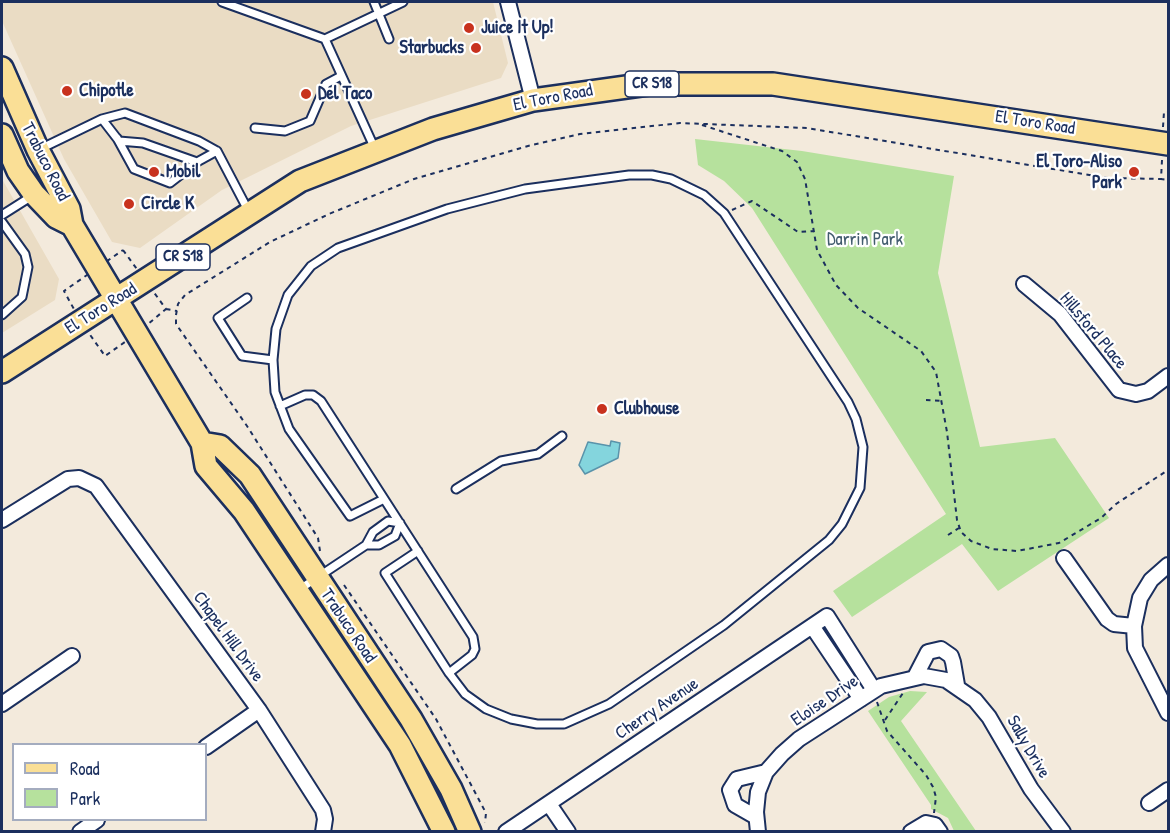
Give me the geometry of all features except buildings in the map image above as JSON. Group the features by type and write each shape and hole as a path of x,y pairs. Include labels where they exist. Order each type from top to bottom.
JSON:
{"main road":[{"name":"Trabuco Road","path":"2,68 38,150 69,209 72,225 202,443 206,466 244,512 400,745 444,831"},
{"name":"El Toro Road","path":"6,366 116,299 300,180 433,129 533,100 648,84 773,84 1168,144"},
{"name":"Trabuco Road","path":"2,135 18,171 34,194 56,217 72,225"},
{"name":"Trabuco Road","path":"202,443 220,446 250,475 411,719 478,827"}],"street":[{"path":"508,2 533,100"},
{"name":"Hillsford Place","path":"1024,284 1060,314 1119,390 1136,394 1148,391 1168,376"},
{"name":"Chapel Hill Drive","path":"2,520 68,479 79,478 96,486 259,710 323,810 325,819 323,831"},
{"path":"1064,558 1107,619 1114,624 1134,626"},
{"path":"1168,566 1151,580 1140,598 1134,626 1135,648 1168,713"},
{"name":"Cherry Avenue","path":"506,831 827,616 874,690"},
{"path":"812,626 861,699"},
{"path":"909,678 928,652 941,650 951,656 957,685"},
{"path":"2,704 72,656"},
{"name":"Eloise Drive","path":"758,831 756,817 758,792 766,772 799,739 874,690 909,678 935,677"},
{"name":"Sally Drive","path":"935,677 957,685 975,700 989,717 1031,789 1063,831"},
{"path":"207,746 259,710"},
{"path":"756,817 735,805 730,790 737,779 766,772"},
{"path":"1149,803 1168,790"},
{"path":"549,804 567,831"},
{"path":"80,831 95,821"},
{"path":"911,831 926,823 935,825 940,831"}],"lane":[{"path":"222,2 325,39 403,2"},
{"path":"374,2 389,39"},
{"path":"325,39 376,151"},
{"path":"255,128 285,131 310,121 326,84 340,76"},
{"path":"38,150 102,118 125,113 199,141 217,151 250,214"},
{"path":"102,118 117,138 134,169 170,183 196,162 217,151"},
{"path":"117,138 119,141 143,143 196,162"},
{"path":"384,498 350,516 290,429 275,392 273,360 276,329 288,295 311,266 338,248 447,209 525,189 628,175 652,175 689,186 704,195 724,213 849,402 856,420 863,447 860,488 842,524 829,540 724,625 609,704 564,724 537,724 511,719 486,709 465,694 448,673 385,573 418,551"},
{"path":"2,216 34,194"},
{"path":"2,222 25,254 28,267 22,297 2,315"},
{"path":"247,298 218,318 242,356 273,360"},
{"path":"280,406 305,395 314,395 321,401 418,551 475,643 468,660 448,673"},
{"path":"456,489 501,461 538,454 562,436"},
{"path":"298,591 366,545 373,532 388,521 400,523"},
{"path":"366,545 379,545 395,536 400,523"}],"path":[{"path":"699,124 790,156 802,171 817,250 836,285 858,308 921,351 936,372 943,401 959,528 966,537 985,547 1017,551 1059,543 1101,518 1116,504 1168,470"},
{"path":"724,213 752,201 798,232 814,231"},
{"path":"166,309 177,311 176,324 247,426 318,538 320,550"},
{"path":"926,400 943,401"},
{"path":"948,535 959,528"},
{"path":"343,584 351,592 436,718 486,813 478,827"},
{"path":"884,723 889,710 903,696 909,678"},
{"path":"874,690 884,723 894,740 926,775 936,797 934,813 941,816"}],"shaded area":[{"path":"2,2 493,2 508,63 501,78 351,126 222,190 140,248 112,242 64,159 2,21"},
{"path":"2,179 59,279 55,300 2,333"}],"green space":[{"name":"Darrin Park","path":"695,139 802,151 954,176 938,273 980,447 1055,438 1109,518 998,591 962,544 852,617 833,591 946,514 752,208 724,181 698,165"},
{"path":"910,691 927,692 901,721 976,831 954,831 948,818 931,809 931,805 868,711 889,697"}],"water":[{"path":"611,441 620,443 618,458 585,474 579,465 588,442 610,446"}],"place":[{"name":"Juice It Up!","path":"469,28"},
{"name":"Starbucks","path":"476,48"},
{"name":"Chipotle","path":"67,91"},
{"name":"Del Taco","path":"306,94"},
{"name":"Mobil","path":"154,172"},
{"name":"El Toro-Aliso Park","path":"1134,172"},
{"name":"Circle K","path":"129,204"},
{"name":"Clubhouse","path":"602,409"}]}
